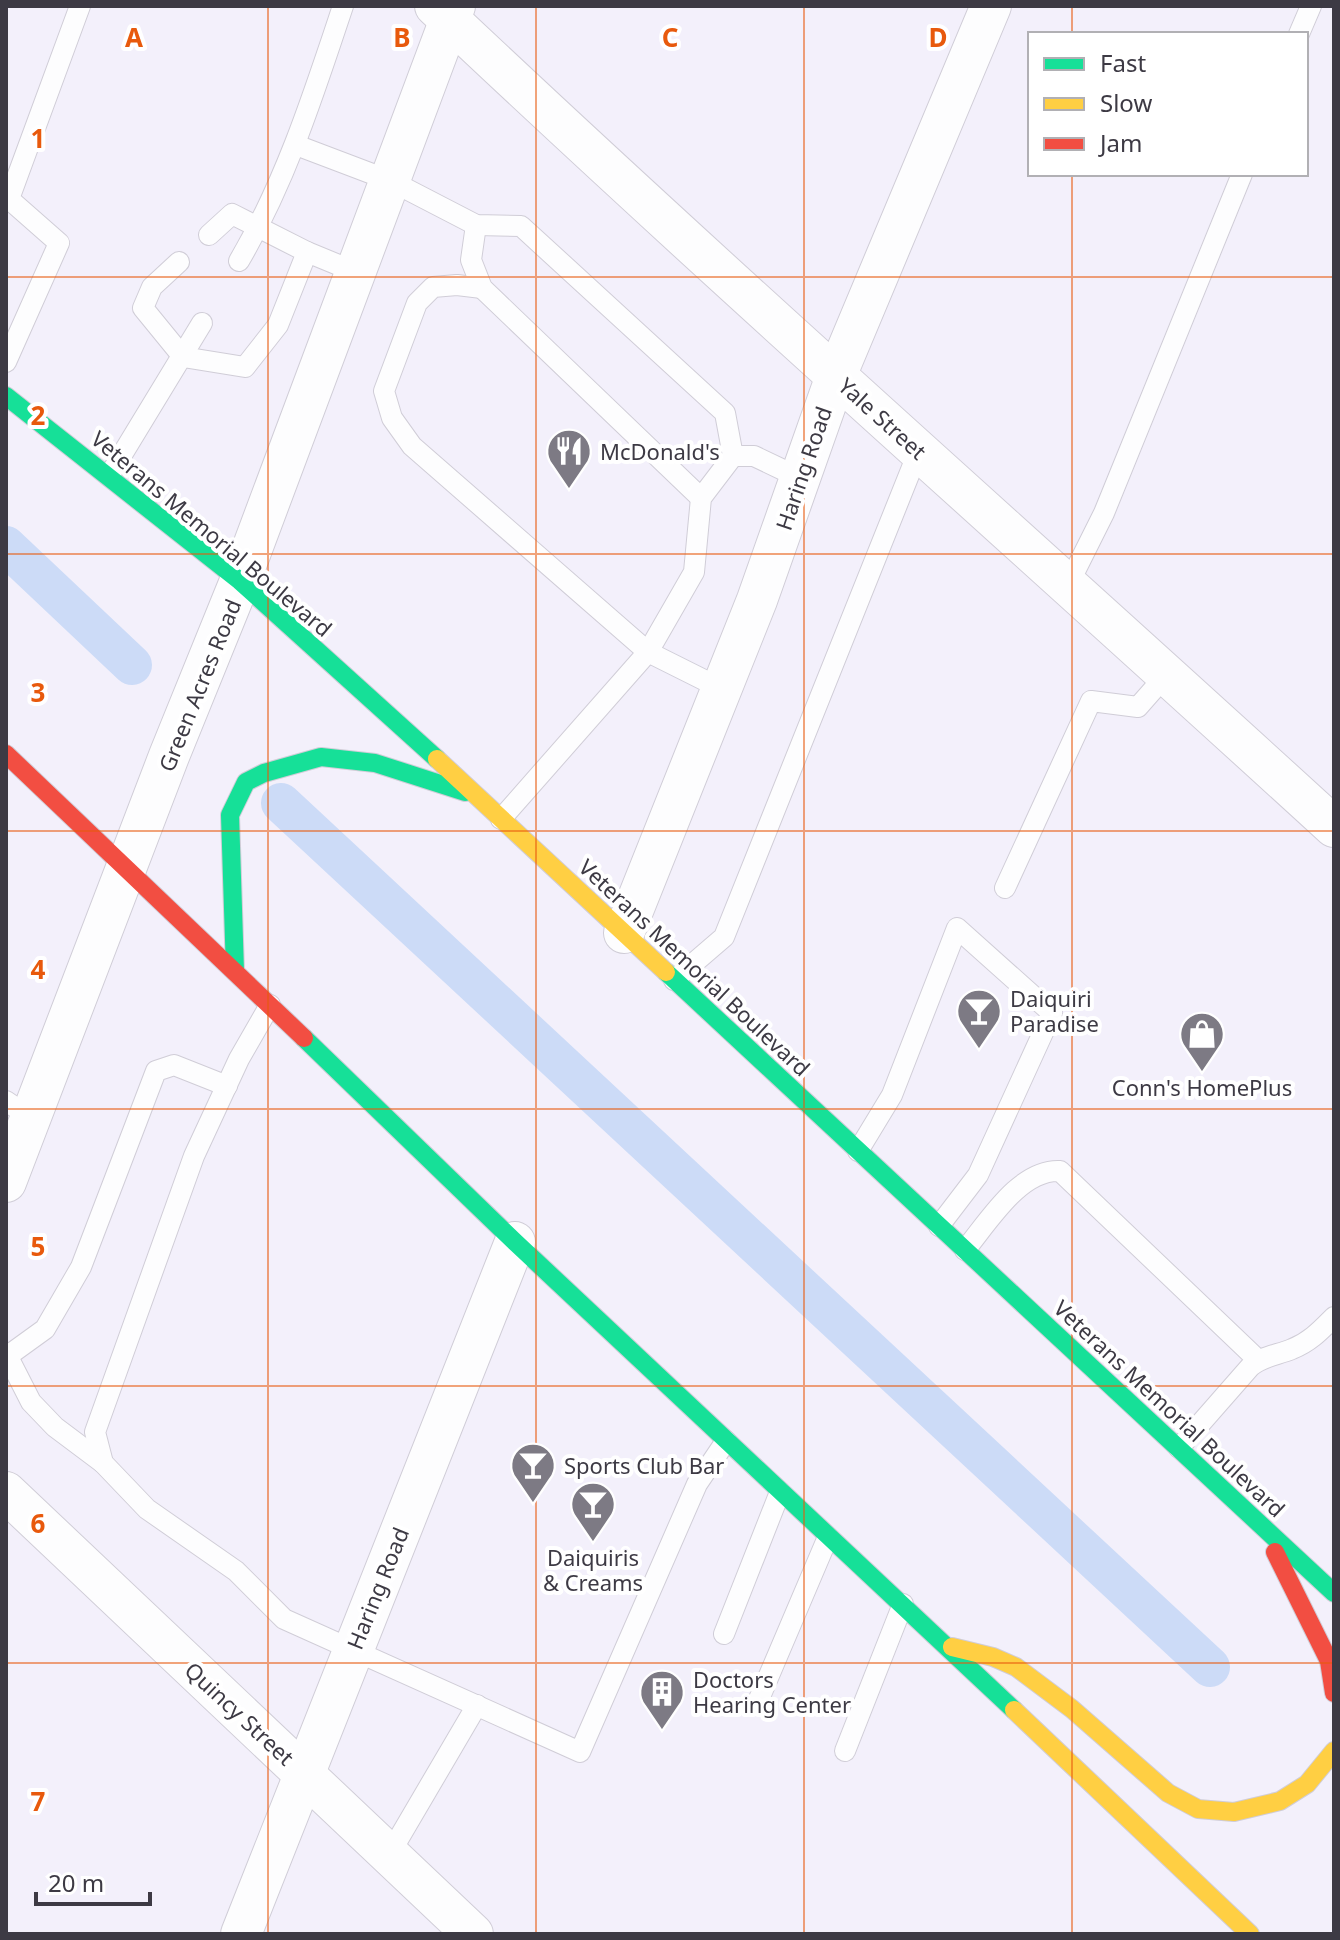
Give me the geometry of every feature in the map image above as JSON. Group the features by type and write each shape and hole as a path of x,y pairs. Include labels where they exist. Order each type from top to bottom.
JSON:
{"main road":[{"name":"Veterans Memorial Boulevard","path":"6,396 240,581 478,797 1334,1593"},
{"path":"6,754 515,1242 903,1604 1250,1934"},
{"path":"235,971 230,815 246,782 264,773 321,757 375,763 478,797"},
{"path":"1260,1524 1329,1661 1334,1693"},
{"path":"945,1646 1013,1665 1072,1709 1167,1793 1198,1809 1228,1813 1255,1810 1281,1801 1310,1782 1334,1751"}],"street":[{"name":"Haring Road","path":"624,933 757,600 836,376 991,6"},
{"name":"Yale Street","path":"447,11 836,376 1069,583 1334,827"},
{"name":"Green Acres Road","path":"6,1182 18,1110 128,868 358,273 447,11"},
{"name":"Haring Road","path":"241,1934 515,1242"},
{"name":"Quincy Street","path":"6,1492 473,1934"}],"lane":[{"path":"6,362 59,243 9,199 80,6"},
{"path":"239,261 258,229 296,145 343,6"},
{"path":"1300,32 1311,6"},
{"path":"296,145 391,181 476,225 521,226 725,413 733,456 701,498 694,572 648,652 501,819"},
{"path":"1069,583 1104,513 1241,176"},
{"path":"209,235 232,214 307,252 358,273"},
{"path":"476,225 471,260 482,288 701,498"},
{"path":"179,262 152,287 143,308 183,357 245,367 278,325 307,252"},
{"path":"482,288 457,285 433,287 417,303 384,391 392,418 412,446 648,652 722,689"},
{"path":"109,476 202,323"},
{"path":"674,980 724,937 919,450"},
{"path":"733,456 754,456 800,478"},
{"path":"1005,888 1091,701 1138,707 1167,674"},
{"path":"858,1151 892,1095 957,928 1052,1013 978,1175 939,1226"},
{"path":"103,1463 95,1432 194,1156 270,1005"},
{"path":"227,1086 174,1065 156,1071 81,1267 45,1329 8,1354 31,1402 55,1427 103,1463 147,1509 236,1571 284,1619 580,1752 697,1484 726,1441"},
{"path":"965,1250 1024,1181 1045,1170 1060,1171 1258,1360"},
{"path":"1179,1448 1258,1360 1295,1348 1315,1336 1334,1317"},
{"path":"724,1634 780,1492"},
{"path":"759,1699 828,1537"},
{"path":"845,1751 903,1604"},
{"path":"389,1855 477,1705"}],"waterway":[{"path":"6,546 132,665"},
{"path":"281,803 1210,1667"}],"traffic: fast":[{"path":"6,396 240,581 437,759"},
{"path":"235,971 230,815 246,782 264,773 321,757 375,763 465,792"},
{"path":"666,972 1334,1593"},
{"path":"304,1038 515,1242 1014,1710"}],"traffic: slow":[{"path":"437,759 666,972"},
{"path":"952,1647 993,1657 1016,1667 1072,1709 1168,1793 1198,1809 1234,1812 1280,1801 1307,1784 1334,1751"},
{"path":"1014,1710 1250,1934"}],"traffic: jam":[{"path":"6,754 304,1038"},
{"path":"1275,1552 1329,1661 1334,1693"}],"place":[{"name":"McDonald's","path":"569,490"},
{"name":"Daiquiri Paradise","path":"979,1050"},
{"name":"Conn's HomePlus","path":"1202,1073"},
{"name":"Sports Club Bar","path":"533,1504"},
{"name":"Daiquiris & Creams","path":"593,1543"},
{"name":"Doctors Hearing Center","path":"662,1731"}]}
